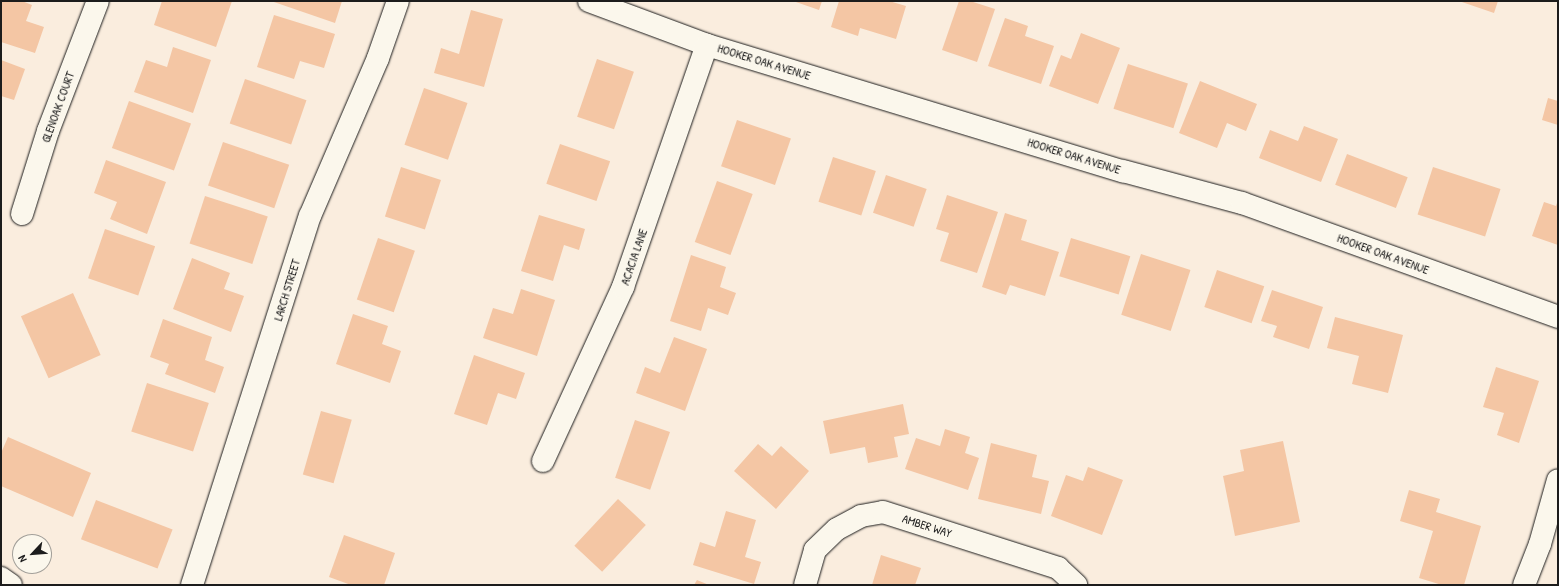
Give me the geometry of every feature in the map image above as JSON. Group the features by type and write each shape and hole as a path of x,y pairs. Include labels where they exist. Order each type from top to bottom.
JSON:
{"street":[{"name":"GLENOAK COURT","path":"22,214 48,131 98,1"},
{"name":"LARCH STREET","path":"192,585 310,216 378,58 398,1"},
{"name":"HOOKER OAK AVENUE","path":"589,1 707,45 1123,171 1242,203 1558,317"},
{"name":"ACACIA LANE","path":"543,461 623,288 707,45"},
{"path":"1524,585 1540,544 1558,480"},
{"name":"AMBER WAY","path":"805,585 815,550 837,529 861,516 883,512 1058,568 1076,585"},
{"path":"1,578 11,585"}],"building":[{"path":"1,1 22,1 32,5 26,21 44,27 35,53 1,42"},
{"path":"162,1 232,1 216,47 154,25"},
{"path":"271,1 342,1 335,23"},
{"path":"793,1 822,1 819,10"},
{"path":"839,1 889,1 906,6 896,39 860,28 858,36 831,27"},
{"path":"959,1 970,1 995,9 977,62 942,50"},
{"path":"1459,1 1498,1 1494,13"},
{"path":"471,10 503,19 484,87 434,73 441,48 459,54"},
{"path":"274,15 335,34 324,68 300,61 294,79 257,67"},
{"path":"1005,18 1028,26 1025,36 1054,46 1041,84 988,66"},
{"path":"1081,33 1120,48 1098,104 1049,86 1061,55 1071,59"},
{"path":"173,47 211,60 193,113 134,92 146,60 167,67"},
{"path":"597,59 634,72 614,129 577,117"},
{"path":"1,60 25,69 14,100 1,96"},
{"path":"1128,64 1188,83 1173,128 1113,109"},
{"path":"245,79 306,100 291,145 230,123"},
{"path":"1200,81 1257,104 1246,131 1227,123 1217,148 1179,133"},
{"path":"424,88 467,103 448,160 404,145"},
{"path":"1548,98 1558,101 1558,125 1542,120"},
{"path":"129,101 191,124 174,171 112,148"},
{"path":"737,120 791,139 775,185 721,166"},
{"path":"1304,126 1338,139 1321,182 1259,158 1270,130 1298,141"},
{"path":"223,142 289,165 274,208 208,185"},
{"path":"560,144 610,161 596,201 546,184"},
{"path":"1347,154 1408,177 1396,208 1335,185"},
{"path":"833,157 876,171 861,216 818,202"},
{"path":"106,160 166,182 147,234 110,219 117,202 94,193"},
{"path":"401,167 441,180 425,229 385,216"},
{"path":"1433,167 1501,189 1485,236 1418,215"},
{"path":"886,175 927,189 914,227 873,213"},
{"path":"717,181 753,194 730,255 695,242"},
{"path":"947,195 998,212 977,273 940,261 949,233 936,229"},
{"path":"205,196 268,216 252,264 190,244"},
{"path":"1558,200 1558,245 1532,236 1544,202 1556,206"},
{"path":"1005,213 1027,220 1021,240 1059,252 1045,296 1010,285 1006,295 982,287"},
{"path":"539,215 585,229 579,250 564,245 553,281 521,271"},
{"path":"105,229 155,246 138,295 88,278"},
{"path":"378,238 415,251 394,312 357,299"},
{"path":"1071,238 1130,256 1119,294 1059,276"},
{"path":"1141,254 1190,270 1171,331 1121,315"},
{"path":"691,255 726,267 720,287 736,293 728,315 708,308 701,331 670,321"},
{"path":"192,258 230,273 224,289 244,296 231,332 173,309"},
{"path":"1217,270 1264,286 1252,323 1204,307"},
{"path":"521,289 555,300 537,356 483,338 493,308 513,314"},
{"path":"1272,290 1323,307 1309,349 1273,337 1277,326 1261,321"},
{"path":"73,293 101,355 49,378 21,316"},
{"path":"353,314 388,326 382,344 401,351 390,383 336,364"},
{"path":"1335,317 1403,335 1388,393 1352,384 1359,356 1327,348"},
{"path":"163,319 212,337 205,360 224,367 215,393 165,374 169,364 150,357"},
{"path":"674,337 707,349 685,411 636,393 645,367 660,373"},
{"path":"474,355 525,373 516,399 498,393 487,425 454,414"},
{"path":"1496,367 1539,381 1519,443 1497,435 1504,413 1483,407"},
{"path":"147,383 209,403 193,452 131,432"},
{"path":"903,404 909,434 894,437 898,457 868,463 865,447 830,454 823,421"},
{"path":"321,411 352,420 334,483 303,474"},
{"path":"635,420 670,432 650,490 615,478"},
{"path":"945,429 970,437 965,453 979,458 968,490 905,469 916,438 940,446"},
{"path":"8,437 91,473 73,517 1,486 1,453"},
{"path":"1283,441 1300,522 1235,536 1223,476 1244,471 1240,450"},
{"path":"991,443 1037,455 1032,477 1049,481 1041,514 978,499"},
{"path":"758,444 772,456 781,446 809,471 776,509 734,471"},
{"path":"1088,467 1123,480 1102,535 1051,516 1066,475 1083,481"},
{"path":"1409,490 1440,499 1436,512 1481,526 1464,585 1442,585 1419,578 1433,531 1400,521"},
{"path":"618,499 646,525 602,572 574,546"},
{"path":"96,500 173,529 158,569 81,539"},
{"path":"726,511 756,520 745,557 761,562 754,584 693,565 700,542 715,547"},
{"path":"344,535 395,553 384,585 351,585 329,577"},
{"path":"881,555 921,568 915,585 872,585"},
{"path":"697,580 709,585 694,585"}]}
